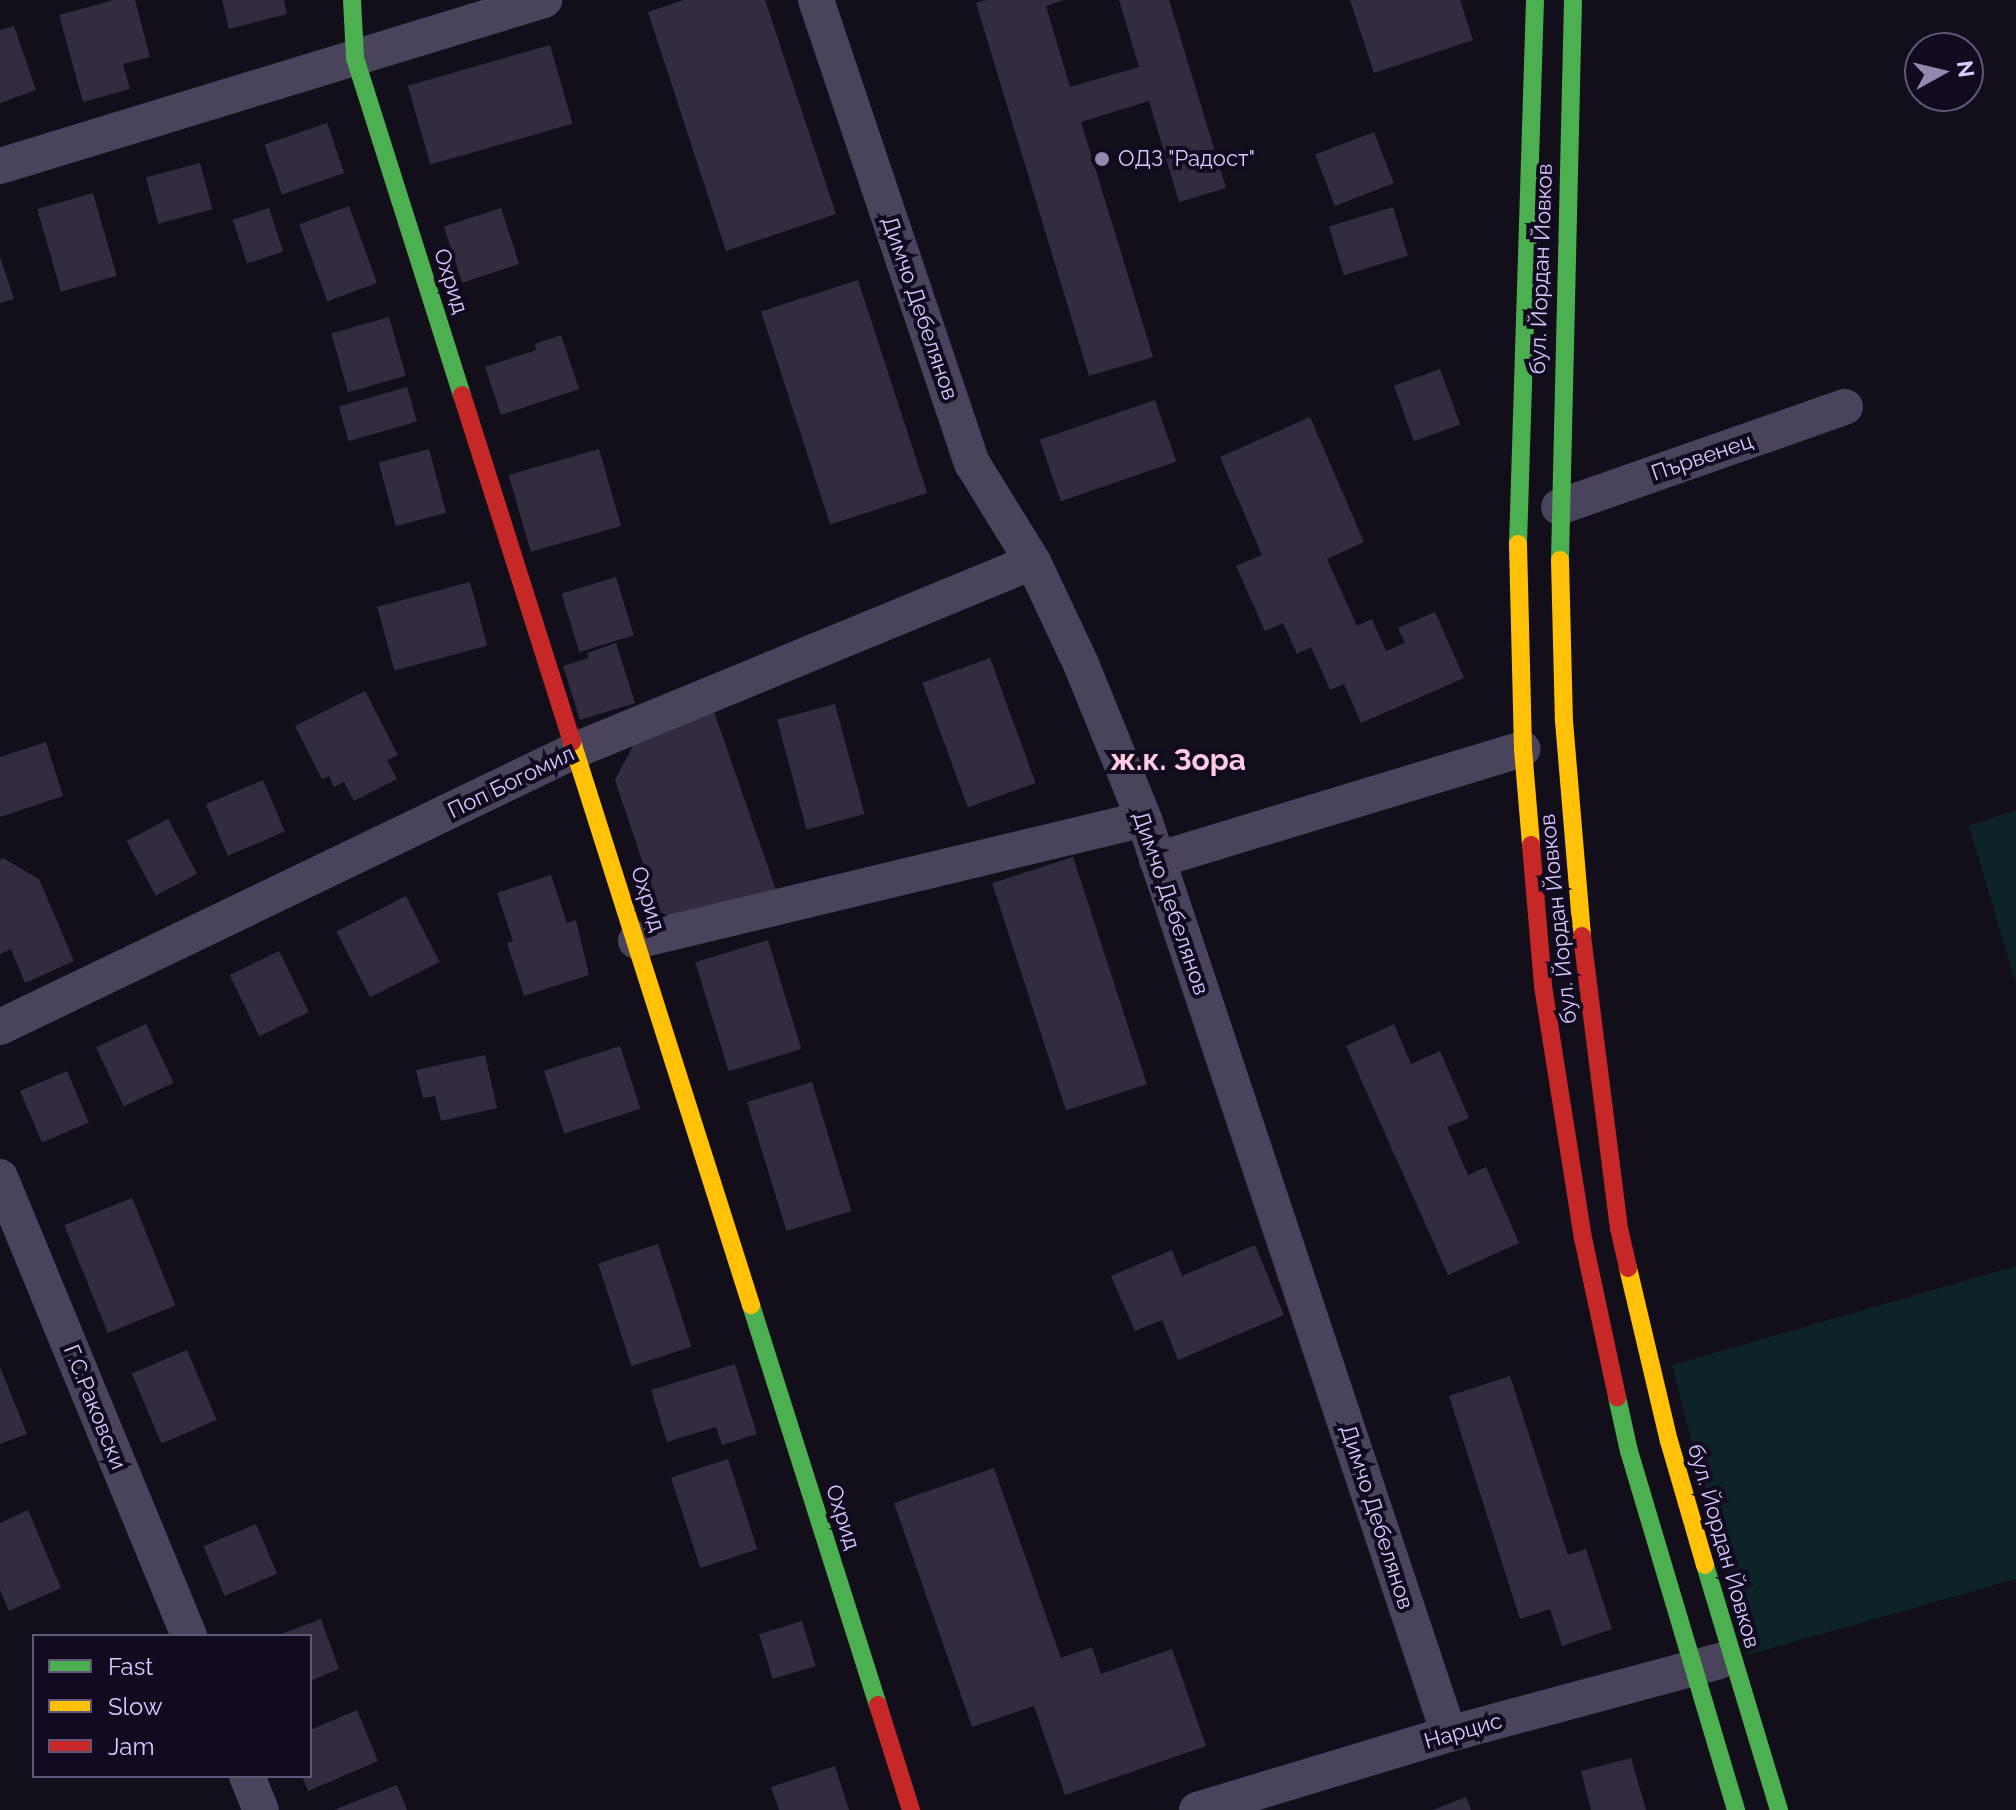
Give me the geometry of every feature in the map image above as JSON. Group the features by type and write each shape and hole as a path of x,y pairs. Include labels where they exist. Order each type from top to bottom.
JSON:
{"street":[{"name":"Охрид","path":"352,0 355,58 911,1810"},
{"path":"0,166 544,0"},
{"name":"Димчо Дебелянов","path":"816,0 972,463 1033,562 1081,664 1144,819 1449,1734"},
{"name":"бул. Йордан Йовков","path":"1535,0 1517,517 1523,749 1543,986 1583,1238 1629,1451 1736,1810"},
{"name":"бул. Йордан Йовков","path":"1573,0 1559,507 1565,737 1586,979 1619,1228 1669,1441 1731,1658 1779,1810"},
{"name":"Първенец","path":"1559,507 1845,407"},
{"name":"Поп Богомил","path":"0,1027 576,750 1033,562"},
{"path":"1157,860 1523,749"},
{"path":"636,941 1144,819"},
{"name":"Г.С.Раковски","path":"0,1177 188,1634"},
{"name":"Нарцис","path":"1197,1810 1449,1734 1731,1658"},
{"path":"248,1778 261,1810"}],"green space":[{"path":"2016,810 2016,984 1969,826"},
{"path":"2016,1266 2016,1579 1747,1655 1672,1365"}],"building":[{"path":"114,0 135,0 150,57 123,64 130,89 83,102 59,15"},
{"path":"222,0 284,0 287,14 229,29"},
{"path":"684,0 765,0 836,214 726,251 648,12"},
{"path":"986,0 1064,0 1046,6 1070,87 1139,67 1119,0 1169,0 1226,188 1179,202 1149,101 1081,122 1153,357 1089,376 976,3"},
{"path":"1350,0 1460,0 1473,40 1374,73"},
{"path":"14,26 36,90 0,103 0,30"},
{"path":"550,45 573,124 430,165 408,86"},
{"path":"327,123 344,173 282,195 265,144"},
{"path":"1374,132 1394,183 1335,206 1315,155"},
{"path":"200,163 212,209 158,224 146,177"},
{"path":"93,193 117,276 61,292 37,209"},
{"path":"349,206 377,283 327,301 299,224"},
{"path":"1393,207 1408,256 1344,275 1329,227"},
{"path":"269,208 283,252 247,263 233,220"},
{"path":"501,208 519,264 462,283 444,227"},
{"path":"0,257 14,299 0,303"},
{"path":"858,280 927,493 830,525 761,312"},
{"path":"389,317 406,376 348,392 331,334"},
{"path":"561,335 579,389 501,415 485,367 536,350 535,344"},
{"path":"1440,369 1460,424 1414,441 1394,386"},
{"path":"407,387 417,422 349,441 339,407"},
{"path":"1155,400 1176,461 1061,501 1040,440"},
{"path":"1310,417 1364,542 1327,559 1357,626 1372,619 1386,651 1405,643 1398,628 1435,612 1464,678 1361,723 1344,684 1330,690 1311,647 1297,654 1283,623 1265,631 1236,566 1262,555 1220,457"},
{"path":"429,449 446,513 396,526 379,462"},
{"path":"599,449 621,526 531,552 509,475"},
{"path":"616,577 634,635 579,652 561,594"},
{"path":"470,582 487,646 394,671 377,607"},
{"path":"616,643 635,703 580,720 563,666 589,658 587,653"},
{"path":"990,658 1035,783 968,808 922,683"},
{"path":"365,691 398,755 387,760 397,779 354,801 344,782 334,787 329,776 322,779 295,726"},
{"path":"835,704 865,814 807,830 777,720"},
{"path":"713,709 776,890 661,917 615,780 634,744"},
{"path":"46,742 63,796 0,817 0,757"},
{"path":"263,780 285,832 228,856 206,804"},
{"path":"168,819 197,874 156,896 127,841"},
{"path":"1073,857 1147,1084 1066,1111 992,883"},
{"path":"3,858 39,879 74,961 25,983 11,949 0,954 0,860"},
{"path":"551,875 567,923 576,920 589,975 524,996 507,943 513,941 497,893"},
{"path":"406,896 440,962 370,997 337,931"},
{"path":"768,940 801,1049 729,1071 695,962"},
{"path":"279,951 309,1012 259,1036 230,975"},
{"path":"146,1024 173,1083 124,1106 96,1047"},
{"path":"1394,1024 1411,1064 1440,1051 1469,1118 1447,1127 1468,1175 1486,1167 1519,1243 1448,1275 1346,1046"},
{"path":"620,1046 640,1109 564,1133 544,1071"},
{"path":"485,1055 497,1108 441,1121 435,1096 423,1098 416,1070"},
{"path":"67,1071 89,1123 42,1142 20,1091"},
{"path":"812,1082 851,1211 786,1231 747,1102"},
{"path":"132,1198 175,1306 108,1333 64,1225"},
{"path":"658,1244 691,1347 631,1366 598,1263"},
{"path":"1255,1245 1284,1315 1178,1360 1162,1320 1135,1331 1111,1276 1172,1250 1182,1276"},
{"path":"187,1350 217,1420 161,1443 132,1373"},
{"path":"735,1364 757,1434 722,1445 716,1427 667,1442 651,1390"},
{"path":"0,1367 27,1434 0,1444"},
{"path":"1510,1376 1568,1555 1586,1549 1612,1629 1562,1646 1550,1609 1520,1619 1449,1396"},
{"path":"728,1459 757,1549 700,1568 671,1478"},
{"path":"994,1468 1061,1658 1092,1647 1101,1674 1172,1649 1206,1746 1065,1795 1034,1706 972,1727 894,1503"},
{"path":"28,1510 61,1588 9,1611 0,1590 0,1523"},
{"path":"256,1524 277,1574 225,1596 204,1546"},
{"path":"321,1619 339,1669 312,1680 312,1634 281,1634"},
{"path":"802,1621 816,1666 773,1679 759,1634"},
{"path":"357,1710 378,1761 308,1791 303,1778 312,1778 312,1729"},
{"path":"1631,1758 1646,1810 1591,1810 1581,1771"},
{"path":"835,1766 849,1810 779,1810 771,1787"},
{"path":"397,1785 407,1810 334,1810"},
{"path":"1466,1797 1471,1810 1433,1810"}],"traffic: fast":[{"path":"352,0 355,58 462,395"},
{"path":"1518,544 1535,0"},
{"path":"1560,560 1573,0"},
{"path":"751,1305 878,1705"},
{"path":"1617,1397 1629,1451 1736,1810"},
{"path":"1705,1565 1779,1810"}],"traffic: slow":[{"path":"1518,544 1523,749 1531,845"},
{"path":"1560,560 1564,721 1582,936"},
{"path":"572,742 751,1305"},
{"path":"1628,1268 1669,1441 1705,1565"}],"traffic: jam":[{"path":"462,395 572,742"},
{"path":"1531,845 1543,986 1583,1238 1617,1397"},
{"path":"1582,936 1619,1228 1628,1268"},
{"path":"878,1705 911,1810"}],"place":[{"name":"ОДЗ \"Радост\"","path":"1102,159"}],"district":[{"name":"ж.к. Зора","path":"1178,760"}]}
